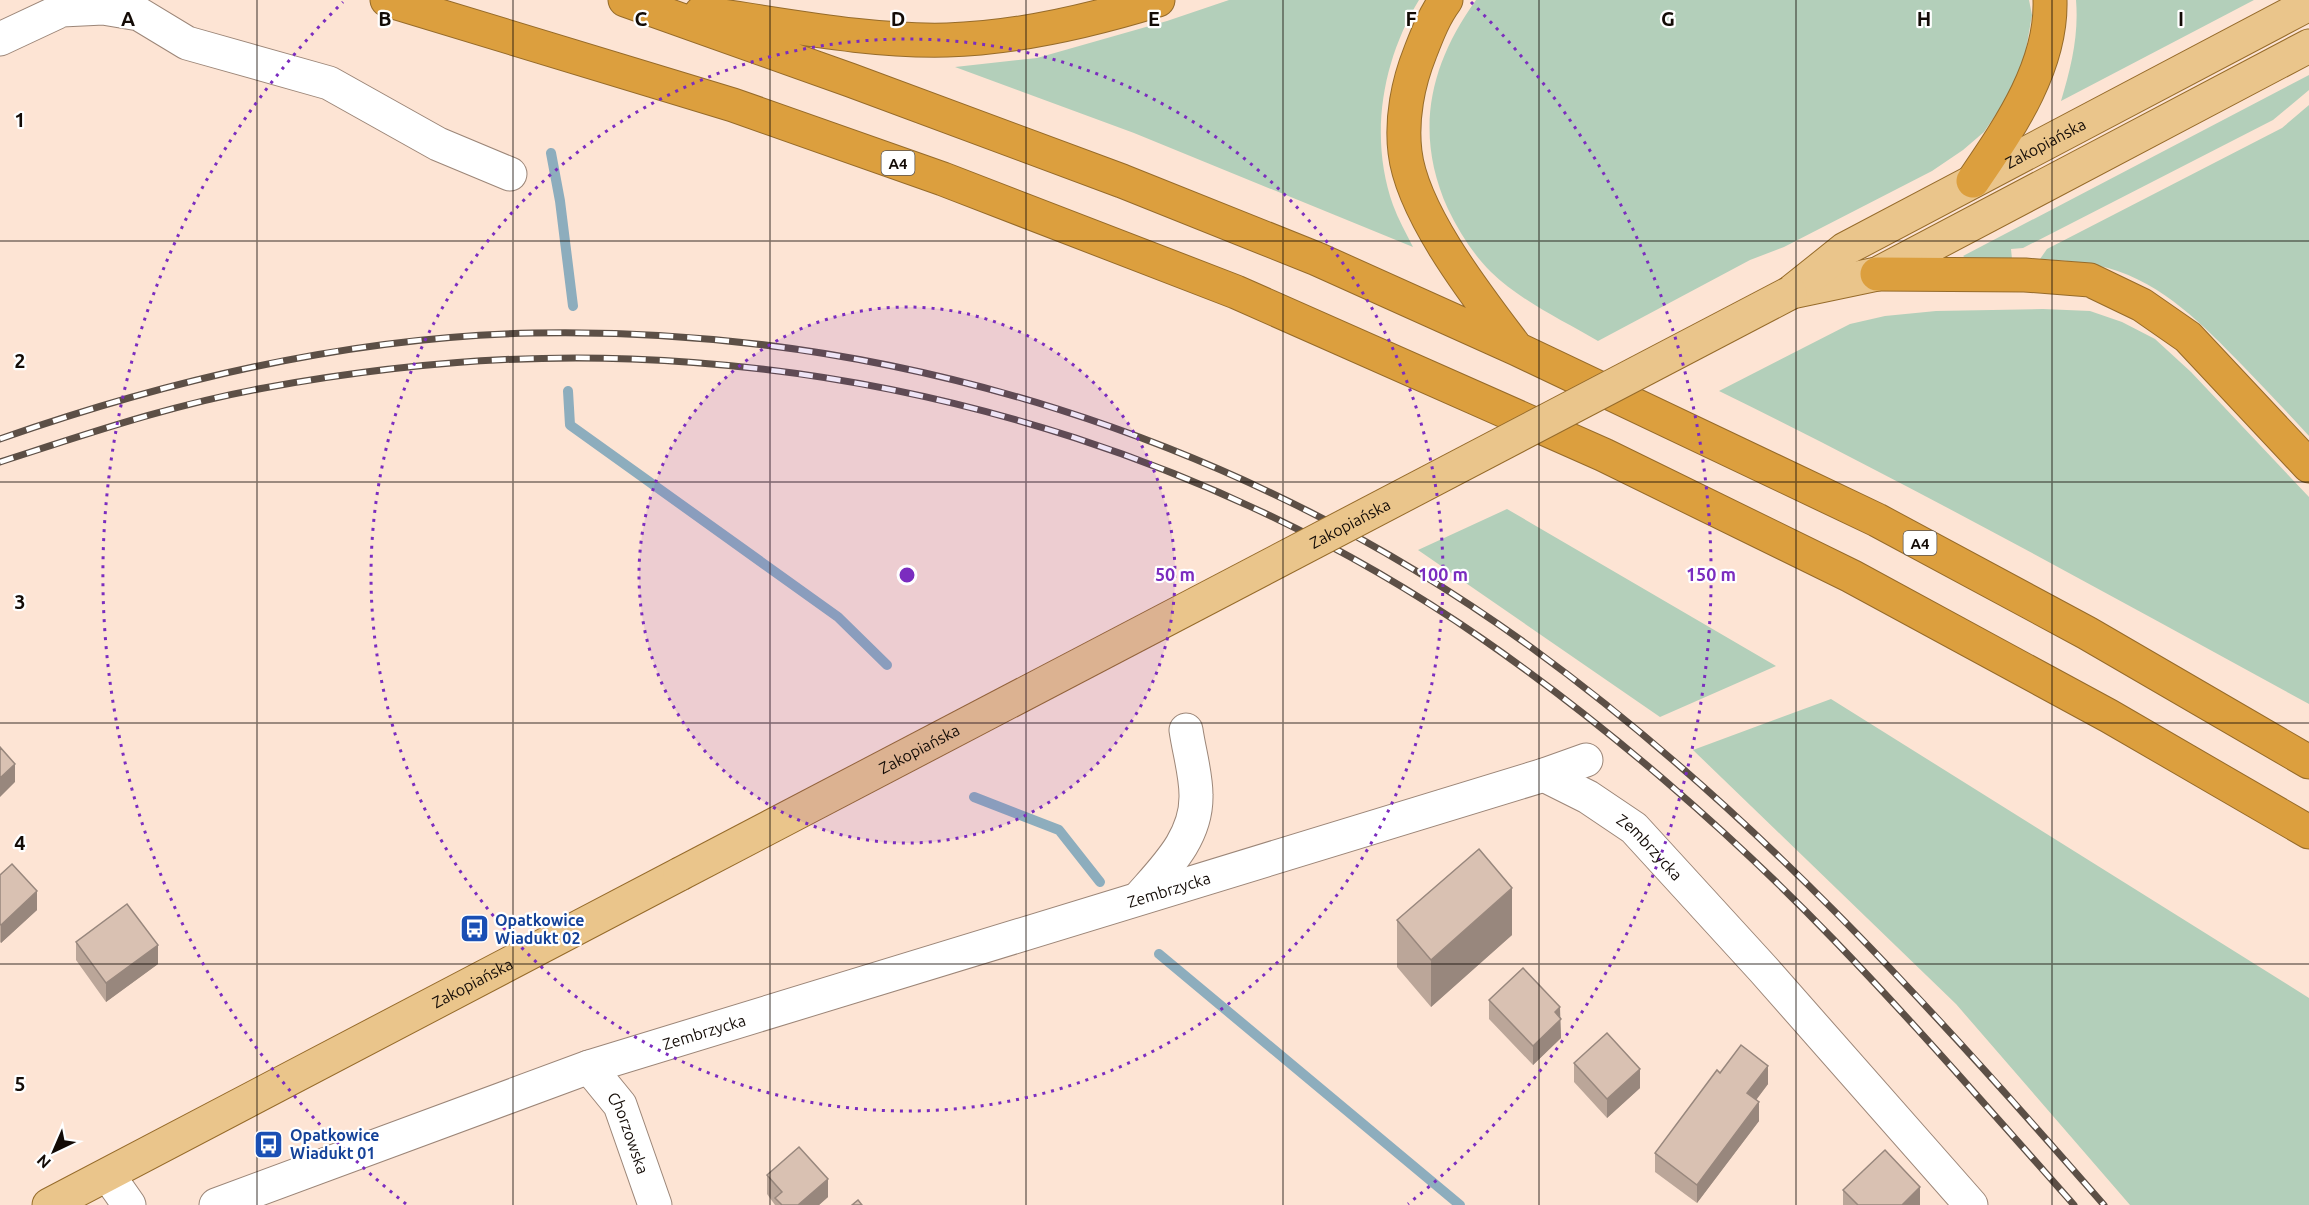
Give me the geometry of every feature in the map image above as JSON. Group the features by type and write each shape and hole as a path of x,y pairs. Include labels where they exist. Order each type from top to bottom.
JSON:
{"highway":[{"name":"A4","path":"387,0 733,105 943,179 1236,292 1604,455 1851,576 2109,716 2309,832"},
{"path":"633,2 862,36 947,40 1024,33 1119,12 1158,0"},
{"path":"1446,0 1430,29 1411,75 1404,126 1405,152 1411,180 1446,247 1473,291 1517,349"},
{"path":"1973,181 2022,103 2042,56 2050,0"},
{"name":"A4","path":"633,2 1122,181 1317,259 1517,349 1877,520 2087,633 2309,762"},
{"path":"1877,274 2025,275 2090,280 2142,304 2188,338 2309,466"}],"main road":[{"name":"Zakopiańska","path":"49,1205 1790,293 1845,249 2309,4"},
{"name":"Zakopiańska","path":"1790,293 1877,274 2309,46"}],"street":[{"path":"0,39 62,10 103,8 139,14 187,43 329,83 438,144 510,174"},
{"path":"1139,898 1180,851 1192,822 1196,795 1186,730"},
{"path":"1544,775 1586,760"},
{"name":"Zembrzycka","path":"216,1205 589,1067 1544,775 1588,797 1634,828 1771,978 1971,1205"},
{"name":"Chorzowska","path":"589,1067 620,1105 655,1205"},
{"path":"108,1175 129,1205"}],"green space":[{"path":"1229,0 1419,0 1406,24 1388,74 1381,126 1386,179 1395,210 1413,247 1134,133 955,67 1037,58 1167,21"},
{"path":"1476,0 2029,0 2032,15 2024,61 2009,95 1984,132 1963,150 1932,171 1784,247 1750,260 1598,341 1515,292 1491,272 1478,258 1448,209 1431,154 1432,101 1447,50"},
{"path":"2076,0 2254,0 2061,101 2073,51"},
{"path":"2309,75 2309,90 2273,120 2023,248 2011,249 2012,259 1967,259 1963,256"},
{"path":"2309,105 2309,436 2213,336 2165,295 2128,275 2108,268 2040,259 2047,249 2282,128"},
{"path":"2043,309 2090,311 2122,322 2155,339 2191,372 2309,497 2309,704 1942,505 1719,391 1850,324 1885,316 1936,311"},
{"path":"1507,509 1776,666 1660,717 1418,550"},
{"path":"1831,699 2309,998 2309,1205 2130,1205 1956,1004 1693,750"}],"building":[{"path":"0,747 15,764 0,778"},
{"path":"1479,849 1512,888 1431,960 1397,920"},
{"path":"12,864 37,891 1,925 0,875"},
{"path":"127,904 158,945 106,983 76,942"},
{"path":"1523,968 1560,1007 1555,1012 1561,1019 1533,1046 1489,1000"},
{"path":"1607,1033 1640,1069 1607,1099 1574,1063"},
{"path":"1741,1045 1768,1066 1747,1093 1759,1102 1697,1185 1655,1153 1717,1070 1720,1073"},
{"path":"799,1147 828,1179 798,1205 782,1205 775,1198 782,1192 767,1175"},
{"path":"1885,1150 1920,1187 1902,1205 1858,1205 1843,1190"},
{"path":"858,1200 862,1205 852,1205"}],"waterway":[{"path":"551,153 560,201 573,306"},
{"path":"568,391 570,425 838,617 887,665"},
{"path":"974,797 1059,830 1100,882"},
{"path":"1159,954 1460,1205"}],"railway":[{"path":"0,439 130,398 262,365 329,352 397,343 465,336 533,333 667,336 799,350 930,374 1058,409 1183,454 1304,509 1421,574 1532,648 1612,709 1688,773 1834,910 1971,1055 2104,1205"},
{"path":"0,462 164,411 264,388 355,373 447,363 539,358 631,359 744,367 856,383 967,407 1076,438 1182,477 1286,523 1385,577 1481,638 1573,706 1665,780 1794,900 1956,1071 2074,1205"}],"place":[{"name":"Opatkowice Wiadukt 02","path":"474,929"},
{"name":"Opatkowice Wiadukt 01","path":"269,1144"}]}
